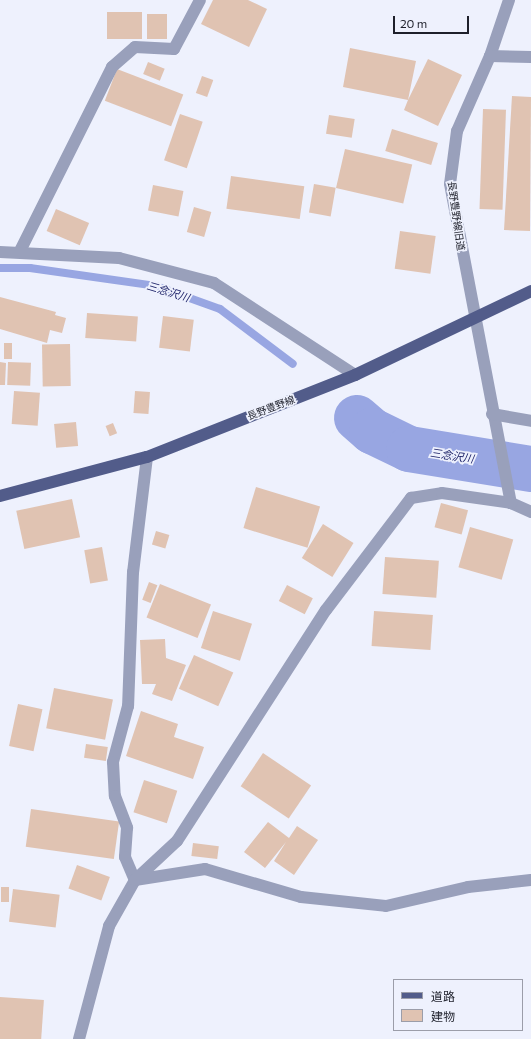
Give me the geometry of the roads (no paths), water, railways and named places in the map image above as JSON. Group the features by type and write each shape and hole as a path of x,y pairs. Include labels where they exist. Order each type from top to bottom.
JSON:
{"main road":[{"name":"長野豊野線","path":"0,496 147,457 355,375 474,321 531,291"}],"street":[{"path":"20,251 112,67 135,47 174,49 200,0"},
{"name":"長野豊野線旧道","path":"509,0 490,56 457,131 450,184 474,321 511,503"},
{"path":"490,56 531,57"},
{"path":"0,252 20,251 119,258 214,283 355,375"},
{"path":"492,414 531,421"},
{"path":"135,880 125,857 127,828 115,796 113,762 128,706 133,572 147,457"},
{"path":"79,1039 110,926 135,880 177,841 326,610 411,498 442,493 511,503 531,512"},
{"path":"135,880 205,869 301,897 386,906 468,887 531,880"}],"waterway":[{"name":"三念沢川","path":"0,268 30,268 156,286 220,309 293,364"},
{"name":"三念沢川","path":"357,418 372,431 409,449 531,469"}]}
